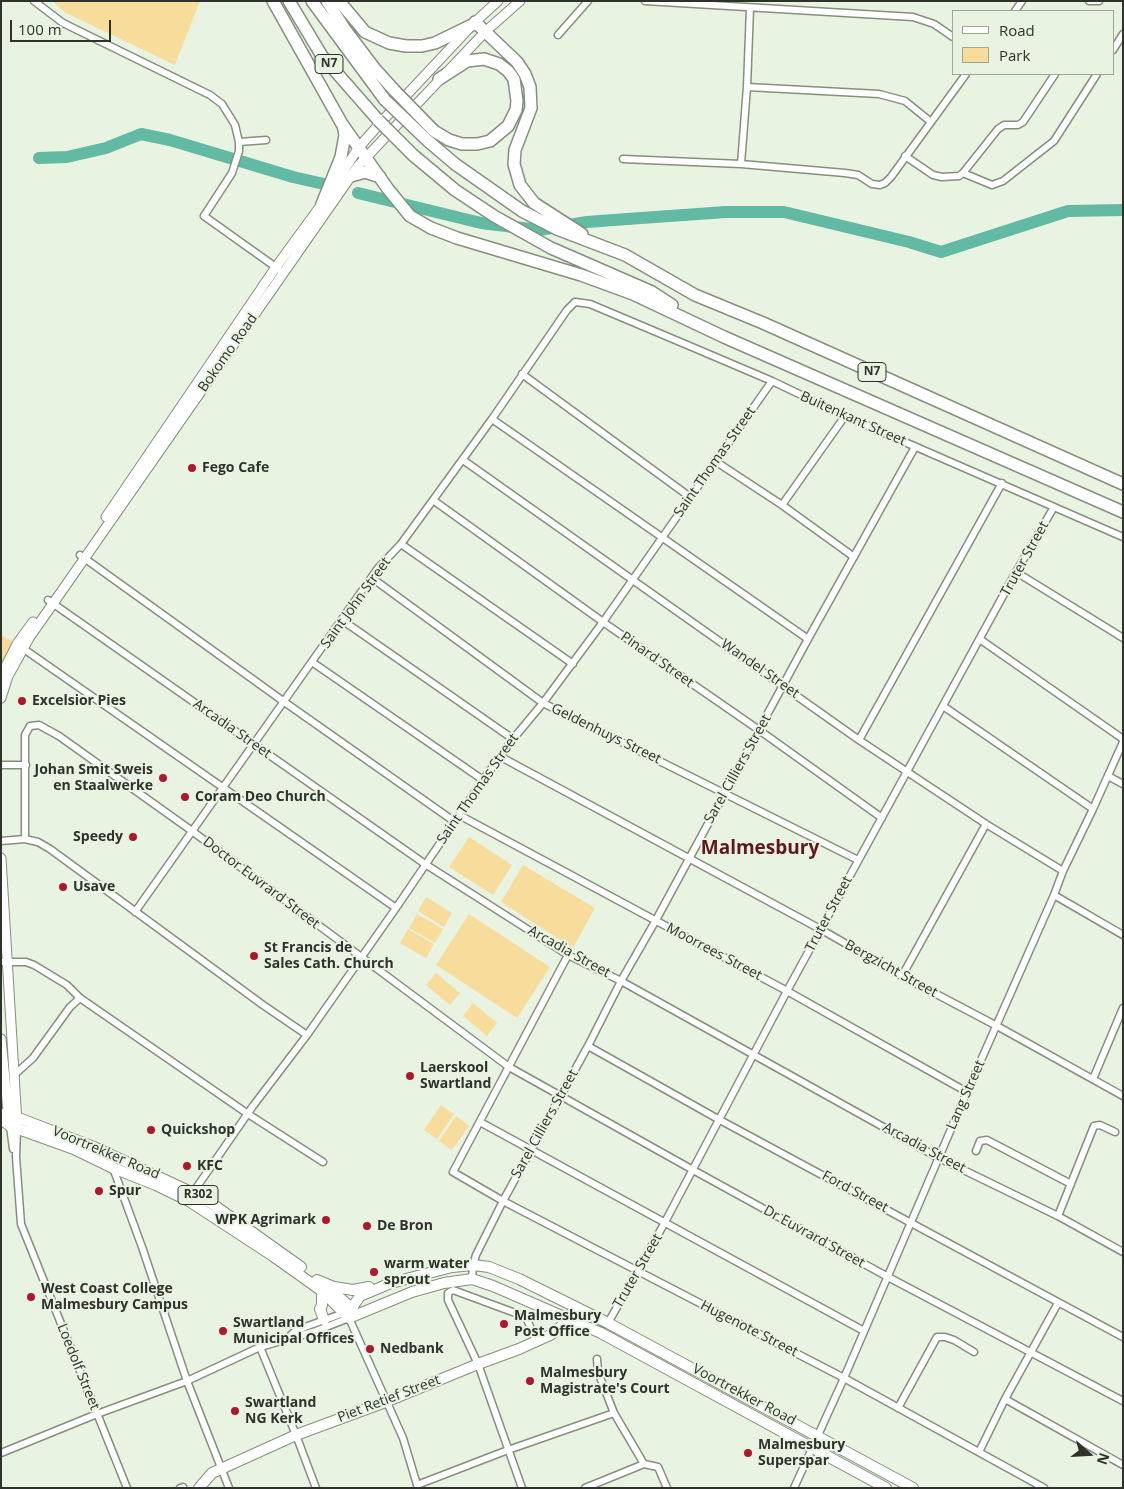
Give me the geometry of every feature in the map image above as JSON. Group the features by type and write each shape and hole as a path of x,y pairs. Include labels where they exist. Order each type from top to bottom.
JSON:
{"highway":[{"path":"273,1 342,124 388,189 410,216 431,228 457,238 572,272 633,294 724,337"},
{"name":"N7","path":"289,1 322,56 378,120 413,155 455,190 494,216 551,248 652,292 724,337 1123,512"},
{"name":"N7","path":"312,1 385,100 431,136 455,164 522,211 557,229 625,255 696,295 763,323 1123,484"},
{"path":"327,1 370,62 431,136 462,144 477,144 490,141 508,126 516,110 517,101 514,80 508,71 499,64 484,59 467,61 439,79"},
{"path":"339,1 365,32 379,39 398,44 422,46 436,44 473,24 486,32 517,62 525,74 530,87 531,108 515,150 514,164 520,186 534,203 603,247"},
{"path":"322,204 342,158 345,135 342,124"},
{"path":"351,176 365,172 380,177"}],"main road":[{"name":"Bokomo Road","path":"1,676 50,602 280,270 322,204 362,152 383,120 473,24 498,1"},
{"name":"Bokomo Road","path":"280,270 351,176 362,152 520,1"},
{"name":"Bokomo Road","path":"1,698 20,646"},
{"path":"1,858 4,962 13,1076 7,1116"},
{"path":"1,1039 7,1116"},
{"name":"Voortrekker Road","path":"7,1116 13,1127 74,1149 113,1168 211,1203 317,1280 350,1314"},
{"name":"Voortrekker Road","path":"7,1116 111,1154 191,1197 322,1290 350,1314"},
{"name":"Loedolf Street","path":"7,1116 13,1127"},
{"name":"Voortrekker Road","path":"350,1314 360,1296 391,1283 441,1269 473,1265 489,1267 608,1323 913,1488"},
{"name":"Voortrekker Road","path":"350,1314 426,1287 472,1279 510,1292 601,1333 886,1488"},
{"path":"317,1280 334,1287 353,1290 391,1283"},
{"path":"322,1290 322,1305 320,1309 324,1320"},
{"name":"Piet Retief Street","path":"199,1488 212,1473 296,1435 388,1401 559,1330 575,1308"}],"street":[{"path":"34,1 64,23 210,95 222,104 235,125 240,142 239,151 232,173 204,216 280,270"},
{"path":"558,35 588,1"},
{"path":"645,1 913,17 934,24 952,36"},
{"path":"1089,1 1099,1"},
{"path":"741,164 747,87 750,8"},
{"path":"1114,48 1123,34"},
{"path":"623,160 741,164 845,173 858,176 876,186 885,183 891,177 965,75"},
{"path":"906,156 934,175 959,176 998,129 1004,125 1018,125 1023,122 1054,75"},
{"path":"963,173 992,185 1003,181 1054,141 1096,75"},
{"path":"747,87 879,94 895,97 905,101 930,122"},
{"path":"240,142 266,140"},
{"name":"Saint John Street","path":"135,912 378,568 401,544 492,420 567,310 575,302 582,302"},
{"name":"Buitenkant Street","path":"582,302 772,381 845,416 1123,537"},
{"path":"522,374 690,497"},
{"name":"Saint Thomas Street","path":"191,1197 248,1114 307,1035 396,908 483,780 513,738 573,664 772,381"},
{"path":"782,504 845,416"},
{"path":"492,420 808,639"},
{"name":"Sarel Cilliers Street","path":"472,1279 473,1265 503,1201 724,792 915,447"},
{"name":"Wandel Street","path":"462,460 784,685 858,740 986,824 1063,871"},
{"path":"715,461 782,504 854,557"},
{"path":"858,740 1002,483"},
{"name":"Pinard Street","path":"433,500 882,818"},
{"name":"Truter Street","path":"608,1323 664,1224 787,990 822,930 906,772 1054,507"},
{"path":"401,544 573,664"},
{"path":"82,557 455,822"},
{"path":"1016,572 1123,638"},
{"name":"Geldenhuys Street","path":"372,578 543,702 858,860"},
{"name":"Arcadia Street","path":"50,602 425,864 568,955 621,981 939,1158 1058,1216 1123,1252"},
{"path":"342,620 513,738"},
{"path":"981,640 1123,741"},
{"path":"20,646 396,908"},
{"path":"312,662 483,780"},
{"path":"943,706 1093,809"},
{"name":"Doctor Euvrard Street","path":"26,765 25,735 34,724 45,727 192,832 509,1067"},
{"name":"Lang Street","path":"794,1488 844,1378 1054,896 1063,871 1123,741"},
{"name":"Bergzicht Street","path":"501,757 822,930 902,976 1123,1096"},
{"path":"1,765 26,765 26,839"},
{"path":"1108,776 1123,784"},
{"name":"Moorrees Street","path":"459,815 787,990 967,1092"},
{"path":"902,976 986,824"},
{"path":"1,840 26,839 38,842 50,849 307,1035"},
{"path":"1054,896 1123,935"},
{"path":"568,955 480,1122 664,1224 864,1331"},
{"path":"4,962 26,962 67,985 80,998 248,1114 323,1162"},
{"path":"67,985 71,994 70,1008"},
{"path":"13,1076 34,1058 70,1008 80,998"},
{"path":"1093,1079 1123,1008"},
{"name":"Ford Street","path":"588,1046 718,1119 1123,1337"},
{"name":"Dr Euvrard Street","path":"509,1067 888,1277 1123,1401"},
{"name":"Hugenote Street","path":"480,1122 453,1172 636,1272 844,1378 1044,1488"},
{"path":"1058,1216 1094,1126 1100,1124 1115,1132"},
{"name":"Loedolf Street","path":"13,1127 21,1224 127,1488"},
{"path":"976,1151 980,1141 983,1139 987,1140 1071,1184"},
{"path":"111,1154 113,1168 142,1247 187,1382 230,1488"},
{"path":"522,1488 478,1364 448,1300 448,1293 453,1290 526,1317 536,1341"},
{"path":"979,1452 1005,1399 1058,1303"},
{"path":"1,1453 97,1414 187,1382 260,1347 313,1332 350,1314"},
{"path":"285,1341 294,1332 324,1320 350,1314"},
{"path":"350,1314 403,1438 418,1486 508,1450 614,1413"},
{"path":"898,1408 937,1337 954,1340 974,1352"},
{"path":"260,1347 316,1488"},
{"path":"596,1359 598,1372 614,1413 644,1464"},
{"path":"1005,1399 1123,1465"},
{"path":"585,1488 644,1464 658,1467 667,1488"}],"green space":[{"path":"52,1 200,1 175,65 66,13"},
{"path":"1,635 17,644 1,676"},
{"path":"469,837 512,865 493,895 449,867"},
{"path":"523,865 595,908 573,948 501,902"},
{"path":"426,897 452,913 444,927 418,911"},
{"path":"417,914 443,929 435,943 409,928"},
{"path":"469,914 550,967 517,1018 436,965"},
{"path":"408,929 434,944 426,958 400,943"},
{"path":"436,973 460,993 450,1005 426,985"},
{"path":"473,1003 497,1023 487,1036 463,1016"},
{"path":"441,1105 454,1114 437,1139 424,1130"},
{"path":"456,1116 469,1126 452,1150 439,1141"}],"waterway":[{"path":"39,158 67,157 106,148 141,134 170,140 293,177 324,184"},
{"path":"358,193 481,223 539,230 587,222 627,219 726,212 784,212 909,242 941,252 1068,211 1123,210"}],"place":[{"name":"Fego Cafe","path":"192,468"},
{"name":"Excelsior Pies","path":"22,701"},
{"name":"Johan Smit Sweis en Staalwerke","path":"163,778"},
{"name":"Coram Deo Church","path":"185,797"},
{"name":"Speedy","path":"133,837"},
{"name":"Usave","path":"63,887"},
{"name":"St Francis de Sales Cath. Church","path":"254,956"},
{"name":"Laerskool Swartland","path":"410,1076"},
{"name":"Quickshop","path":"151,1130"},
{"name":"KFC","path":"187,1166"},
{"name":"Spur","path":"99,1191"},
{"name":"WPK Agrimark","path":"326,1220"},
{"name":"De Bron","path":"367,1226"},
{"name":"warm water sprout","path":"374,1272"},
{"name":"West Coast College Malmesbury Campus","path":"31,1297"},
{"name":"Malmesbury Post Office","path":"504,1324"},
{"name":"Swartland Municipal Offices","path":"223,1331"},
{"name":"Nedbank","path":"370,1349"},
{"name":"Malmesbury Magistrate's Court","path":"530,1381"},
{"name":"Swartland NG Kerk","path":"235,1411"},
{"name":"Malmesbury Superspar","path":"748,1453"}],"district":[{"name":"Malmesbury","path":"760,849"}]}
